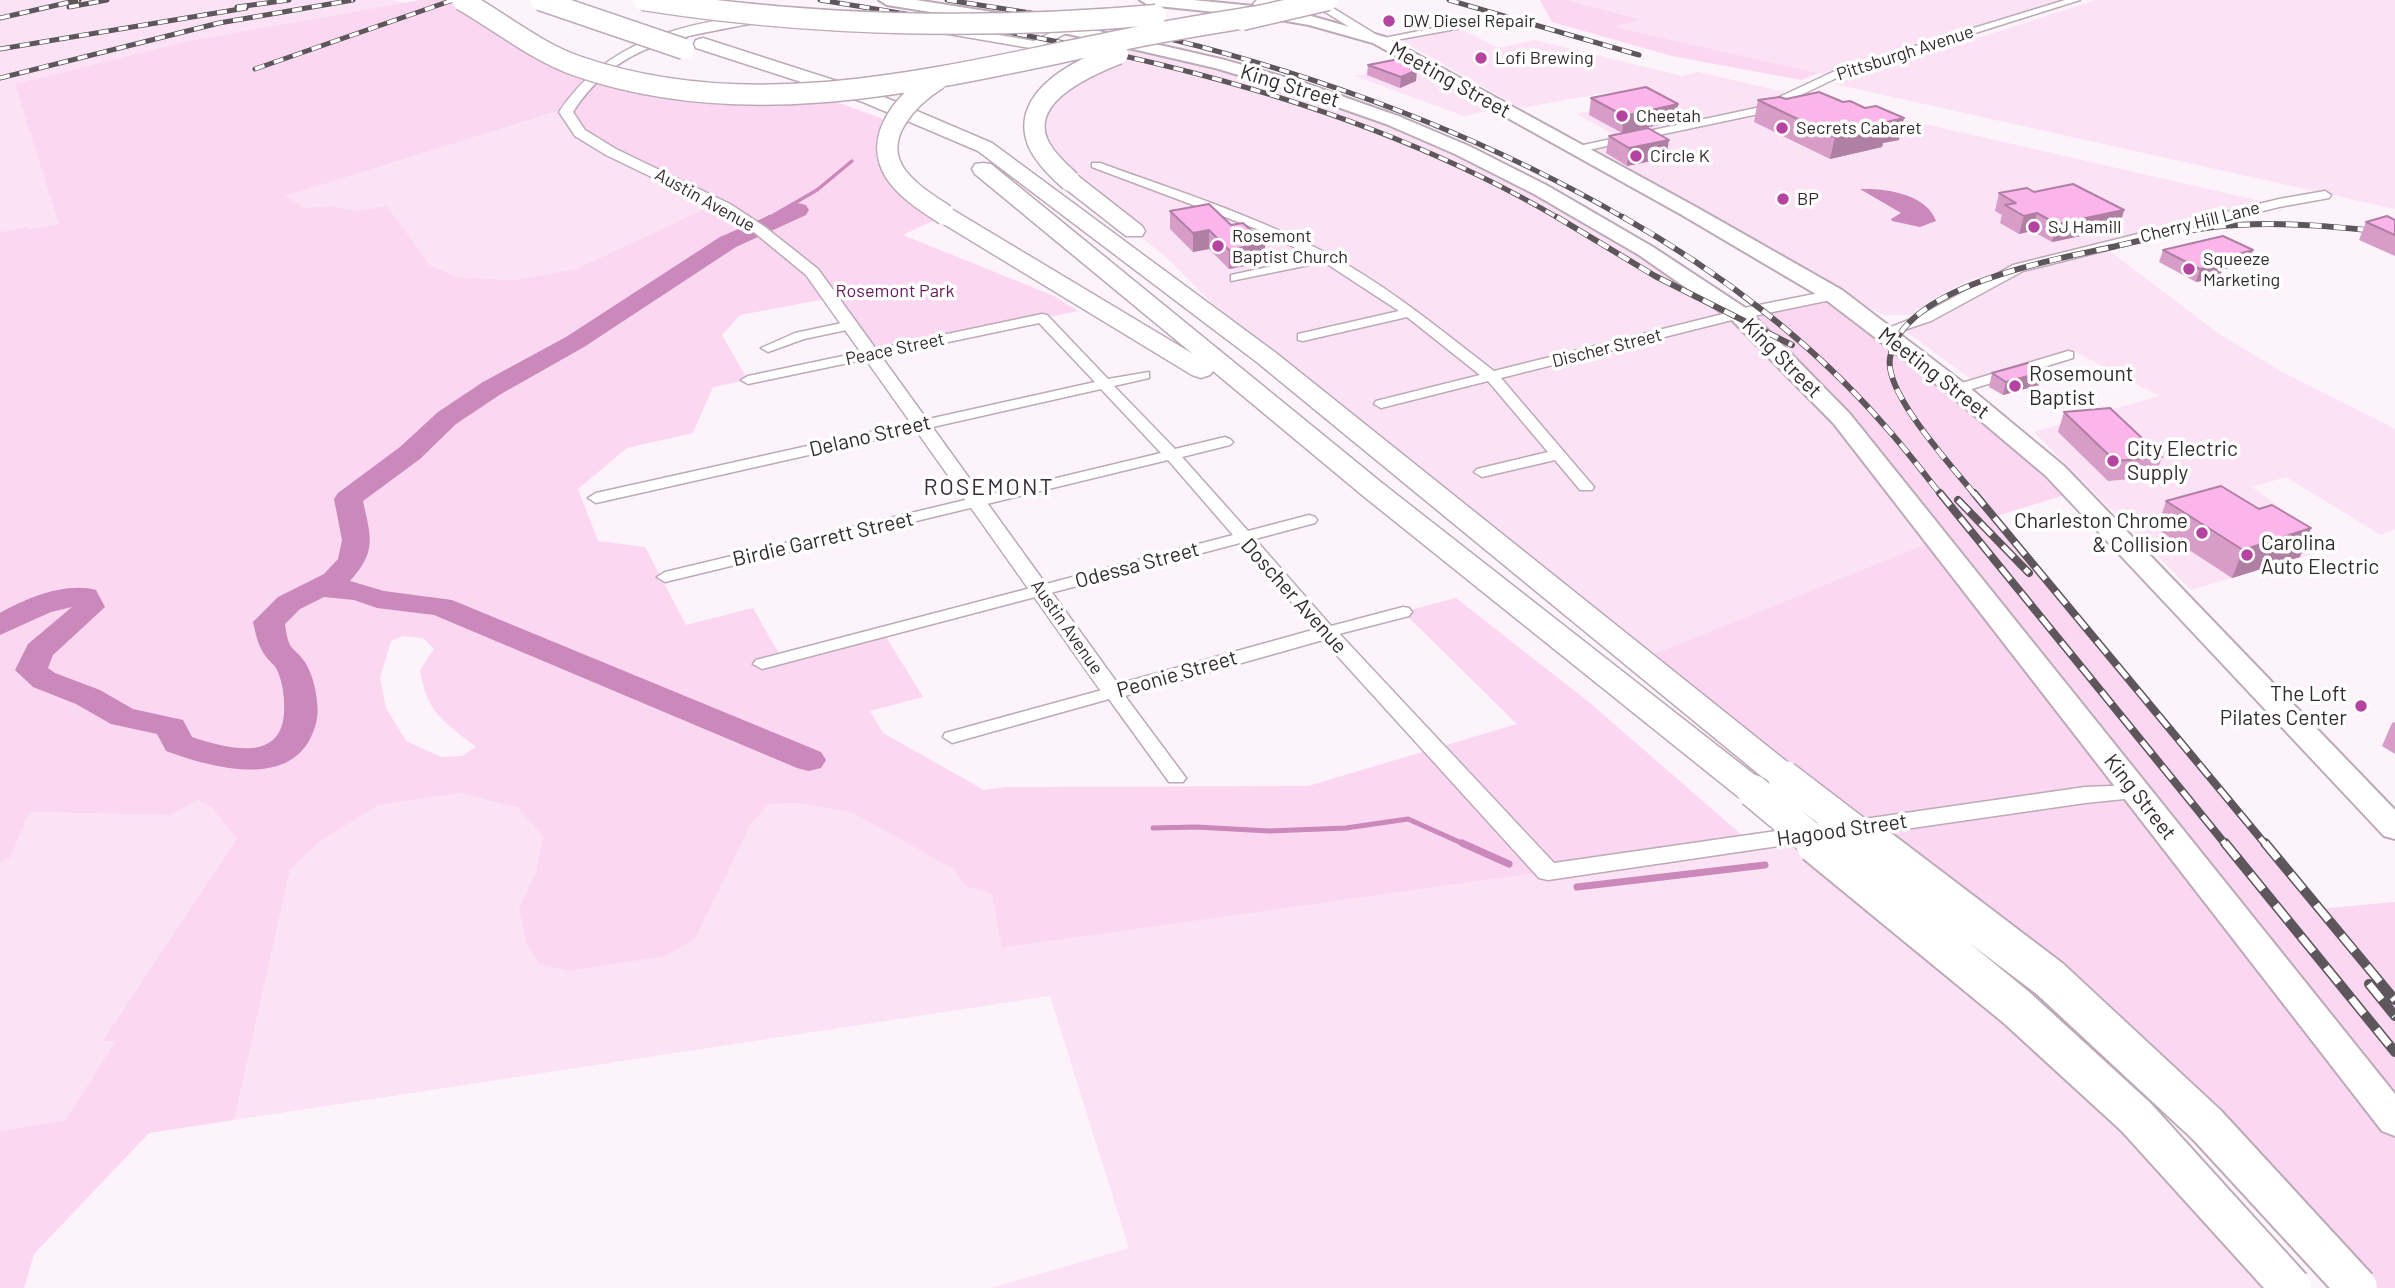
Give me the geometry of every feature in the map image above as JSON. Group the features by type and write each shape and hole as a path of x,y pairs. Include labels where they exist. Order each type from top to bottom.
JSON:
{"highway":[{"path":"462,0 566,62 596,73 678,90 749,94 833,92 904,84 1268,6"},
{"path":"540,0 870,98 985,146 1267,358 1768,784 2136,1117 2291,1288"},
{"path":"573,0 875,114 982,168 1372,489"},
{"path":"643,0 772,19 917,26 1097,20 1268,6 1330,6"},
{"path":"1267,358 1166,257 1070,181 1051,162 1035,134 1037,113 1045,100 1063,82 1090,65 1268,6"},
{"path":"1268,6 1026,47 979,62 927,86 889,130 886,154 898,178 917,197 1189,362 1372,489 1768,784 2050,979 2207,1125 2357,1288"}],"main road":[{"name":"King Street","path":"887,0 1069,29 1144,45 1288,84 1427,135 1541,190 1646,251 1739,314 1842,419 2395,1121"},
{"name":"Meeting Street","path":"1148,0 1263,12 1314,22 1378,40 1689,211 1834,295 1957,389 2055,471 2395,829"},
{"path":"1314,22 1330,6"}],"street":[{"path":"1312,0 1330,6 1378,40 1474,23"},
{"path":"2038,0 2055,5"},
{"name":"Pittsburgh Avenue","path":"1574,150 1759,111 1840,72 2076,0"},
{"name":"Austin Avenue","path":"1069,29 1036,45 841,16 740,20 689,29 638,48 596,75 575,94 566,112 580,133 611,152 695,191 756,227 812,272 1176,778"},
{"path":"1096,166 1262,226 1326,258 1410,312 1492,377 1586,487"},
{"name":"Cherry Hill Lane","path":"1883,333 1926,318 2018,268 2262,207 2325,195"},
{"path":"1236,278 1326,258"},
{"name":"Discher Street","path":"1381,404 1739,314 1834,295"},
{"path":"1303,337 1410,312"},
{"name":"Peace Street","path":"748,380 1042,318"},
{"name":"Doscher Avenue","path":"1042,318 1172,455 1242,538 1548,872"},
{"path":"768,348 800,336 851,325"},
{"path":"1957,389 2068,355"},
{"name":"Delano Street","path":"596,498 1144,375"},
{"name":"Birdie Garrett Street","path":"665,577 1225,443"},
{"path":"1482,472 1558,455"},
{"name":"Odessa Street","path":"762,664 1308,520"},
{"name":"Peonie Street","path":"952,737 1403,612"},
{"name":"Hagood Street","path":"1548,872 2085,795 2136,792"}],"shaded area":[{"path":"0,0 392,0 528,35 116,214 28,231 27,227 0,232"},
{"path":"1567,0 2075,0 1831,76 1611,27 1639,18"},
{"path":"2096,0 2395,0 2395,209 1834,84"},
{"path":"1456,26 1498,48 1535,40 1682,76 1698,72 2274,204 2103,246 2219,334 2284,373 2395,429 2395,529 2381,535 2286,477 2252,487 2335,547 2191,590 2034,432 2159,396 2072,350 1971,379 1901,328 2008,273 2004,269 1965,282 1933,299 1912,315 1886,315 1875,311 1592,147 1623,140 1577,114 1626,103 1609,92 1521,108 1395,37"},
{"path":"1144,45 1392,120 1541,190 1745,319 1938,540 1639,660 1267,358 1166,257 1070,181 1034,123 1037,113 1120,53"},
{"path":"1410,66 1487,111 1464,116 1355,76"},
{"path":"569,108 717,203 576,269 513,280 457,277 430,265 387,206 357,211 333,206 305,208 284,196"},
{"path":"1860,189 1893,192 1915,199 1924,204 1936,221 1920,227 1892,221 1891,219 1901,213"},
{"path":"461,793 518,808 543,837 536,872 519,908 696,938 750,825 769,804 797,803 853,813 953,869 967,887 992,894 1003,948 1801,836 2017,1008 2291,1288 991,1288 1129,1248 1050,996 234,1120 290,870 318,843 378,805"},
{"path":"196,800 211,807 237,839 102,1040 117,1040 65,1120 0,1131 0,863 10,858 30,812 171,815"}],"green space":[{"name":"Rosemont Park","path":"420,0 462,0 595,75 815,94 894,123 886,154 945,215 903,235 1054,296 1078,311 872,354 831,298 740,315 722,335 748,380 713,387 693,433 627,448 578,489 598,541 645,547 686,625 753,608 782,659 883,632 923,697 870,711 883,733 984,790 1007,787 1308,786 1517,724 1403,612 1456,598 1590,703 1751,843 1002,948 992,894 967,887 953,869 853,813 797,803 769,804 750,825 696,938 665,956 569,971 540,964 527,945 519,908 536,872 543,837 518,808 461,793 378,805 318,843 290,870 234,1120 149,1133 34,1254 24,1288 0,1288 0,1131 65,1120 116,1041 102,1041 237,839 211,807 197,800 171,815 30,812 10,858 0,863 0,232 59,224 15,84 190,41","holes":["568,108 580,133 717,203 576,269 513,280 457,277 430,265 387,206 357,211 333,206 305,208 285,196","403,636 423,638 434,649 420,670 423,685 438,715 476,747 462,756 441,757 406,741 386,708 380,678 391,641"]},
{"path":"1540,0 1567,0 1640,19 1613,27 1818,73 1801,80 1672,56 1552,22"},
{"path":"1834,295 2075,492 1993,517 2319,909 2395,902 2395,1288 2357,1288 2207,1125 1639,660 1937,540 1739,314"}],"building":[{"path":"1399,59 1417,70 1401,77 1368,65"},
{"path":"1646,87 1678,104 1624,116 1591,98"},
{"path":"1819,92 1865,108 1876,106 1904,118 1882,123 1887,125 1835,137 1758,100 1780,97 1786,99"},
{"path":"1648,128 1669,140 1629,148 1609,136"},
{"path":"2073,184 2124,210 2057,224 2037,213 2024,216 2005,205 2016,203 1999,193 2027,188 2034,192"},
{"path":"1209,204 1231,225 1243,223 1265,243 1229,250 1209,230 1193,233 1170,211"},
{"path":"2387,216 2395,220 2395,235 2366,222"},
{"path":"2223,236 2253,250 2217,260 2224,264 2200,269 2163,250"},
{"path":"2028,363 2043,372 2006,382 1992,373"},
{"path":"2110,408 2162,457 2115,461 2064,412"},
{"path":"2221,486 2259,509 2272,505 2311,528 2243,550 2166,501"}],"waterway":[{"path":"767,219 817,190 852,161"},
{"path":"319,588 335,580 352,561 357,540 348,499 410,453 447,418 492,388 575,342 728,242 798,210"},
{"path":"490,394 665,276 770,217"},
{"path":"0,626 41,605 85,596 90,607 39,651 31,670 44,680 88,697 123,717 171,727 178,744 204,753 254,759 275,754 290,744 300,727 301,702 293,669 276,648 269,622 289,603 319,588"},
{"path":"319,588 355,591 377,599 441,607 809,760"},
{"path":"1153,828 1196,827 1269,831 1346,828 1408,819 1466,845"},
{"path":"1462,843 1509,864"},
{"path":"1577,887 1765,865"}],"railway":[{"path":"0,18 79,0"},
{"path":"69,7 107,0"},
{"path":"237,7 289,0"},
{"path":"0,78 219,23 353,0"},
{"path":"255,69 453,0"},
{"path":"820,0 1107,52 1294,102 1385,134 1474,173 1560,219"},
{"path":"947,0 1136,32 1198,46 1309,79 1418,118 1471,141 1524,165 1626,219"},
{"path":"1449,0 1639,55"},
{"path":"0,49 246,8"},
{"path":"1557,217 1655,276 1792,345"},
{"path":"1623,217 1694,261 1795,337 1856,394 1941,495"},
{"path":"1975,495 1908,410 1891,373 1890,358 1900,333 1921,312 1983,280 2019,269 2190,230 2277,224 2395,233"},
{"path":"1940,493 2226,845"},
{"path":"1974,493 2266,845"},
{"path":"1958,500 2029,573"},
{"path":"2225,843 2395,1052"},
{"path":"2265,843 2395,1000"},
{"path":"2369,984 2395,1016"}],"place":[{"name":"DW Diesel Repair","path":"1389,21"},
{"name":"Lofi Brewing","path":"1481,58"},
{"name":"Cheetah","path":"1622,116"},
{"name":"Secrets Cabaret","path":"1782,128"},
{"name":"Circle K","path":"1636,156"},
{"name":"BP","path":"1783,199"},
{"name":"SJ Hamill","path":"2034,227"},
{"name":"Rosemont Baptist Church","path":"1218,246"},
{"name":"Squeeze Marketing","path":"2189,269"},
{"name":"Rosemount Baptist","path":"2015,386"},
{"name":"City Electric Supply","path":"2113,461"},
{"name":"Charleston Chrome & Collision","path":"2202,533"},
{"name":"Carolina Auto Electric","path":"2247,555"},
{"name":"The Loft Pilates Center","path":"2361,706"}],"district":[{"name":"ROSEMONT","path":"989,487"}]}
